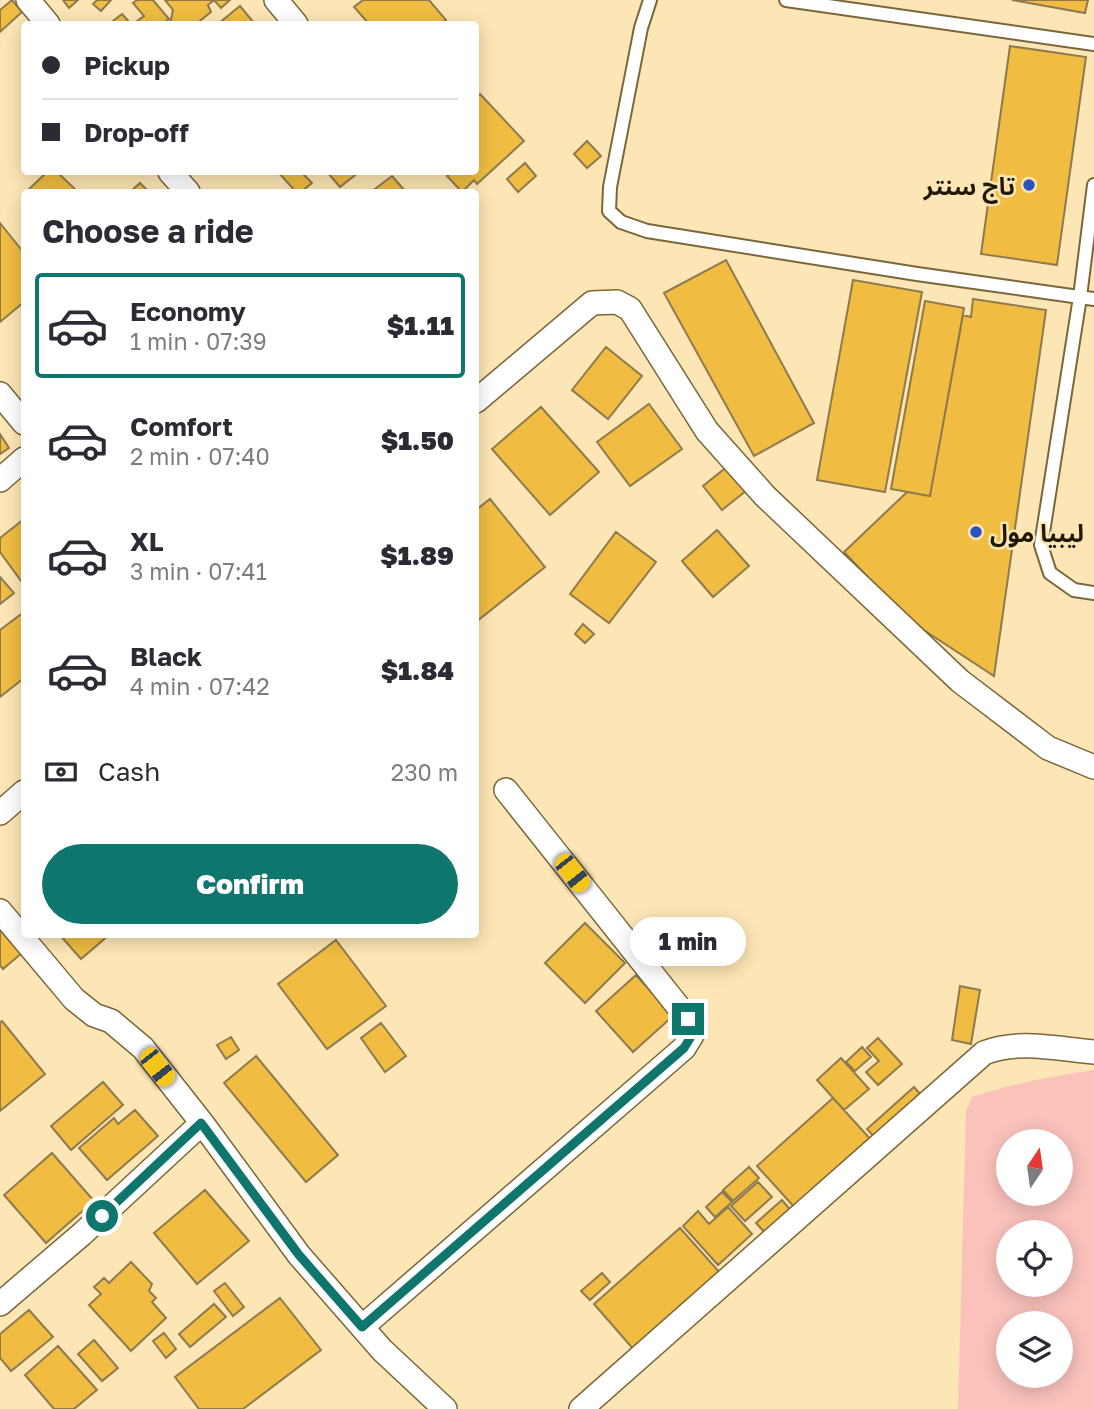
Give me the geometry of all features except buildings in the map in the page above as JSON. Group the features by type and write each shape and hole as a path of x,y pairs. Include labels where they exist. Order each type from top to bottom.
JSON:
{"street":[{"path":"28,0 46,21"},
{"path":"276,0 294,21"},
{"path":"173,175 185,189"},
{"path":"479,398 592,303 617,302 630,309 707,431 765,496 960,681 1048,748 1094,767"},
{"path":"0,394 21,420"},
{"path":"0,480 21,462"},
{"path":"362,1327 684,1048 692,1035 688,1019 506,790"},
{"path":"0,813 21,795"},
{"path":"0,911 21,936"},
{"path":"23,938 75,999 94,1015 111,1021 143,1048 299,1255 382,1350 445,1409"},
{"path":"581,1409 984,1053 1001,1046 1022,1045 1094,1052"},
{"path":"0,1304 82,1234 201,1123"}],"lane":[{"path":"650,0 641,28 610,187 609,211 621,222 647,231 1094,299"},
{"path":"786,0 1094,44"},
{"path":"1094,185 1080,297 1041,545 1050,573 1074,590 1094,593"}],"shaded area":[{"path":"1094,1070 1094,1409 958,1409 966,1111 972,1097 1047,1078"}],"place":[{"name":"تاج سنتر","path":"1029,185"},
{"name":"ليبيا مول","path":"976,532"}],"route":[{"path":"102,1216 201,1123 299,1255 362,1327 684,1048 692,1035 688,1019"}]}
